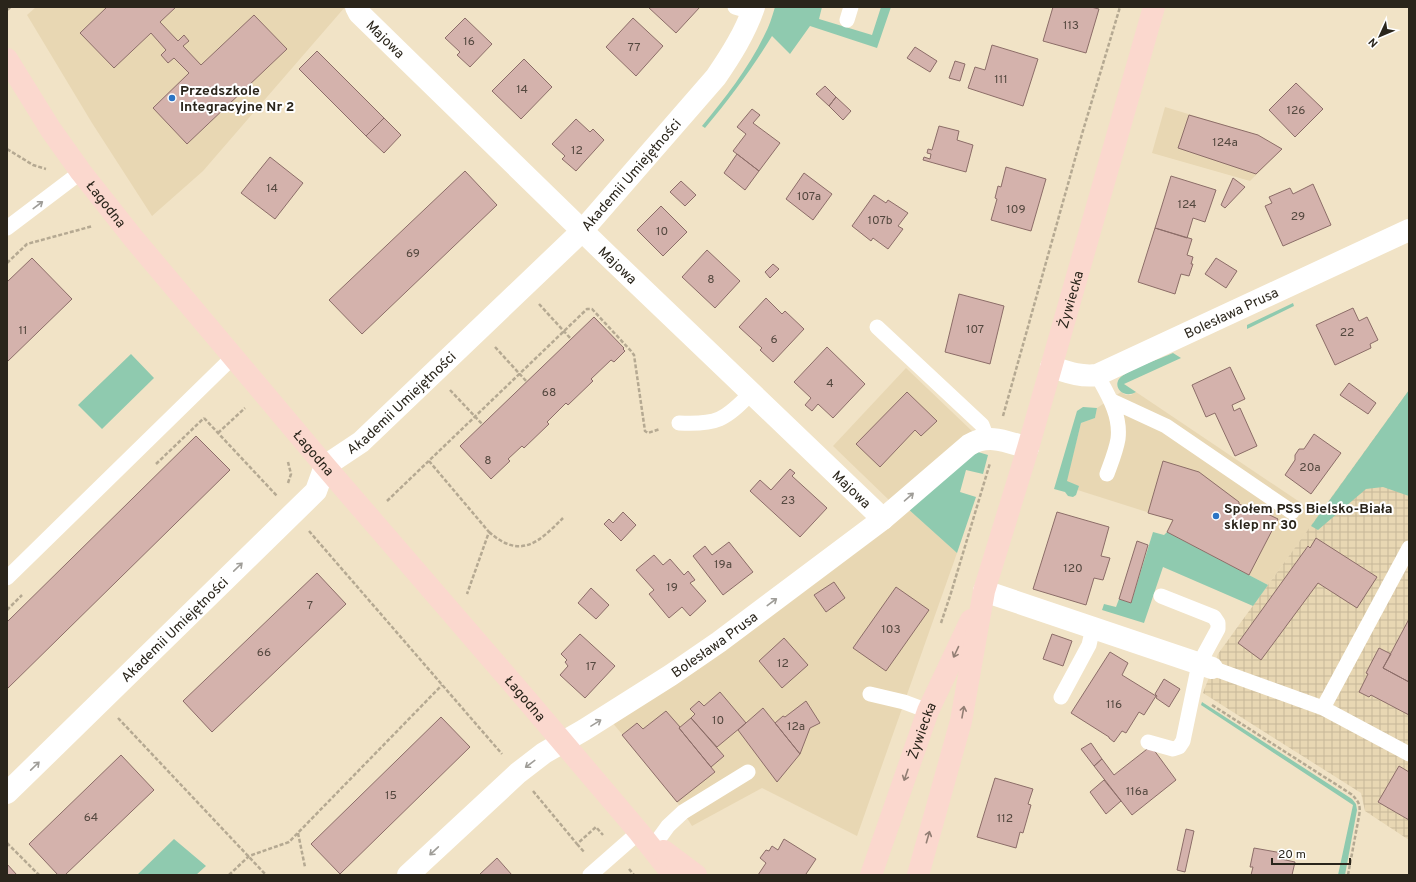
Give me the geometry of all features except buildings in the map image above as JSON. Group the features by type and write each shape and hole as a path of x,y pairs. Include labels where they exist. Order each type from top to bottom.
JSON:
{"main road":[{"name":"Żywiecka","path":"918,875 961,721 984,592 1028,448 1154,7"},
{"name":"Łagodna","path":"7,59 51,130 81,172 134,239 325,466 562,742 647,838 673,875"},
{"name":"Żywiecka","path":"871,875 928,711 984,592"},
{"name":"Łagodna","path":"647,838 696,875"}],"street":[{"name":"Majowa","path":"356,7 359,13 582,231 883,519"},
{"name":"Akademii Umiejętności","path":"7,793 316,491 325,466 361,442 582,231 716,77 733,52 747,9"},
{"name":"Bolesława Prusa","path":"1051,367 1077,375 1097,375 1409,230"},
{"name":"Bolesława Prusa","path":"408,875 518,773 544,753 584,730 677,671 719,642 883,519 969,445 976,441 988,438"},
{"path":"988,438 997,439 1028,448"},
{"path":"984,592 1206,666"}],"lane":[{"path":"7,228 81,172"},
{"path":"877,327 982,425 988,438"},
{"path":"7,578 233,357"},
{"path":"1097,375 1112,401 1118,421 1118,438 1107,474"},
{"path":"679,423 700,424 717,421 733,412 751,393"},
{"path":"1112,401 1166,426 1292,512"},
{"path":"1323,708 1409,548"},
{"path":"1148,742 1174,749 1179,747 1183,741 1193,693 1206,666 1218,629 1218,623 1214,618 1161,596"},
{"path":"1061,697 1089,645 1093,628"},
{"path":"1206,666 1323,708 1409,754"},
{"path":"870,694 904,702 928,711"},
{"path":"590,875 617,852 668,826 683,812 748,772"}],"path":[{"path":"7,10 11,7"},
{"path":"7,149 33,165 46,169"},
{"path":"7,263 27,244 93,226"},
{"path":"538,304 571,339"},
{"path":"387,501 563,330 587,309 592,309 634,355 645,431 648,433 664,427"},
{"path":"495,346 527,382"},
{"path":"449,390 483,424"},
{"path":"188,401 279,498 282,494"},
{"path":"218,433 246,407"},
{"path":"286,489 291,474 288,461"},
{"path":"429,461 489,532 498,540 508,545 521,547 537,542 563,518"},
{"path":"293,513 578,844 596,827 634,875"},
{"path":"466,594 489,532"},
{"path":"230,875 249,856 289,842 442,686"},
{"path":"1193,693 1352,794 1358,800 1360,807 1359,816 1348,875"},
{"path":"102,701 266,875"},
{"path":"298,833 305,867"},
{"path":"7,843 39,875"}],"shaded area":[{"name":"Przedszkole Integracyjne Nr 2","path":"36,7 345,7 203,171 152,216 92,123 27,15"},
{"path":"1165,107 1258,135 1282,149 1250,181 1152,153"},
{"path":"906,368 973,432 890,501 833,446"},
{"path":"1409,390 1409,840 1365,811 1361,793 1203,693 1218,654"},
{"path":"1121,392 1126,395 1131,395 1136,392 1319,515 1268,585 1167,532 1172,520 1065,486 1081,423 1095,418 1097,408"},
{"path":"907,508 957,553 857,836 762,788 692,826 677,802 612,722"}],"green space":[{"path":"775,7 822,7 819,19 872,35 881,7 891,7 877,48 810,26 790,54 772,36 740,84 705,128 702,126 736,83 758,48 772,18"},
{"path":"1293,303 1294,306 1247,329 1247,325"},
{"path":"1173,353 1181,358 1124,384 1136,392 1127,394 1121,392 1117,386 1119,379 1129,372"},
{"path":"131,354 154,378 102,429 78,405"},
{"path":"1409,390 1409,496 1383,487 1366,489 1318,530 1311,526"},
{"path":"1083,407 1097,408 1095,418 1081,423 1067,481 1079,486 1076,495 1073,497 1068,496 1065,492 1054,489 1077,411"},
{"path":"978,452 988,455 983,474 966,470 960,492 976,497 957,553 907,508 940,478"},
{"path":"1153,532 1164,535 1167,532 1268,585 1253,606 1163,567 1144,623 1102,610 1104,604 1116,607 1119,599 1131,603"},
{"path":"1202,702 1352,799 1356,804 1357,810 1345,875 1338,875 1353,805 1201,705"},
{"path":"174,839 206,866 196,875 137,875"}],"place":[{"name":"Przedszkole Integracyjne Nr 2","path":"172,98"},
{"name":"Społem PSS Bielsko-Biała sklep nr 30","path":"1216,516"}]}
